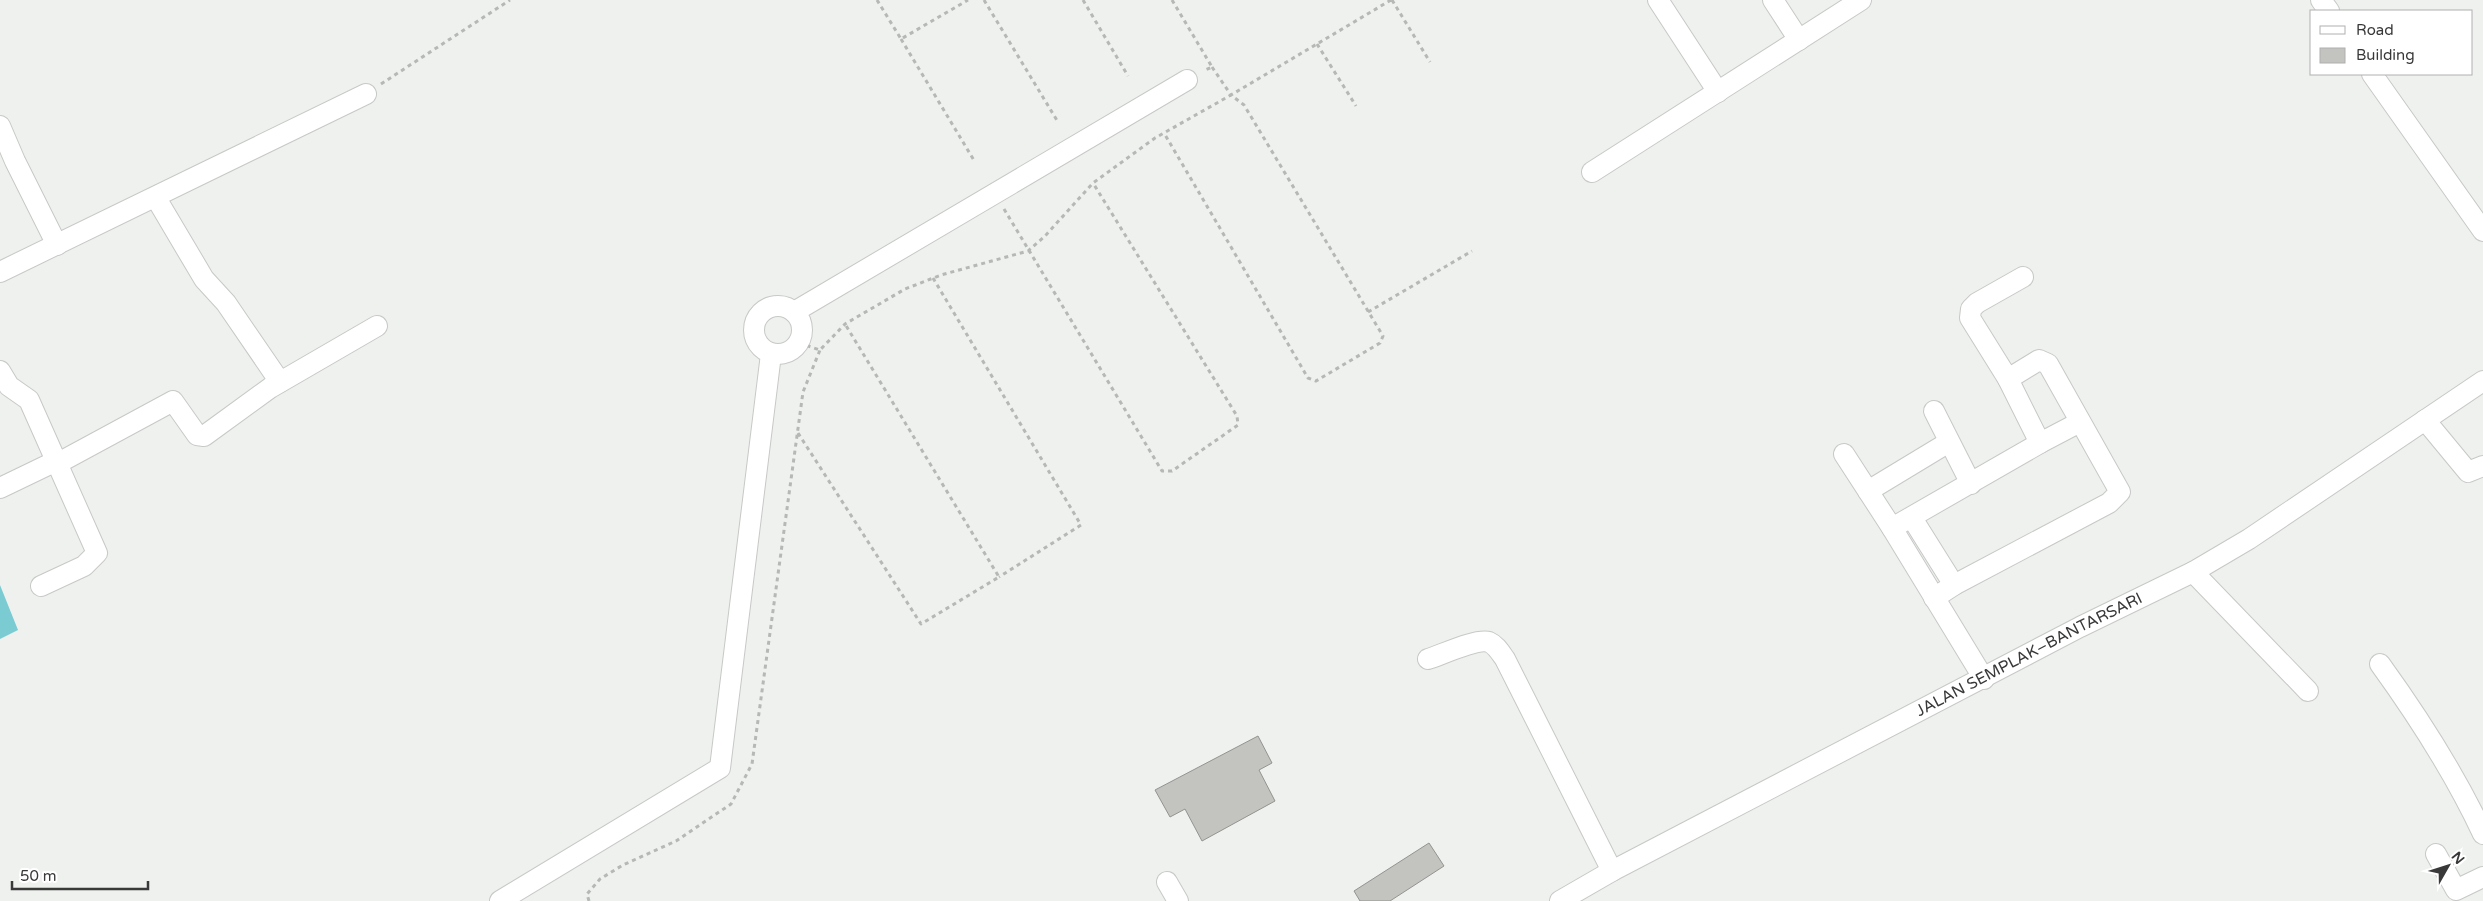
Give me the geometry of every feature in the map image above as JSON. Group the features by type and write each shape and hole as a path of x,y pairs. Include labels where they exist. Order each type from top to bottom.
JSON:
{"street":[{"path":"1658,0 1718,92"},
{"path":"1773,0 1799,40"},
{"path":"1592,172 1861,0"},
{"path":"2373,75 2483,231"},
{"path":"794,312 1188,80"},
{"path":"0,272 156,198 366,94"},
{"path":"0,126 15,162 58,245"},
{"path":"156,198 204,279 226,303 280,382"},
{"path":"2023,277 1977,303 1971,309 1970,318 2008,379 2040,443"},
{"path":"778,306 794,312 802,327 799,343 787,353 771,354 757,344 753,326 762,311 778,306"},
{"path":"0,488 58,462 173,400 197,435 204,436 280,382 377,326"},
{"path":"500,901 720,768 771,354"},
{"path":"1934,598 1954,585 2118,496 2120,492 2044,361 2039,360 2008,379"},
{"path":"0,371 9,386 29,400 97,553 84,566 41,586"},
{"name":"JALAN SEMPLAK–BANTARSARI","path":"1560,901 1612,871 1984,679 2080,627 2193,572 2249,539 2483,381"},
{"path":"1934,411 1971,484"},
{"path":"2425,420 2468,472 2483,466"},
{"path":"1892,528 2080,422"},
{"path":"1868,491 1949,442"},
{"path":"1844,454 1892,528 1984,679"},
{"path":"1912,518 1954,585"},
{"path":"2193,572 2308,691"},
{"path":"1428,660 1477,643 1487,641 1495,646 1505,659 1612,871"},
{"path":"2380,664 2418,716 2472,810 2483,834"},
{"path":"2436,854 2456,890 2483,877"},
{"path":"1168,882 1178,901"}],"path":[{"path":"366,94 510,0"},
{"path":"877,0 975,162"},
{"path":"901,39 968,0"},
{"path":"984,0 1058,122"},
{"path":"1083,0 1128,76"},
{"path":"1164,133 1308,378 1316,381 1380,343 1383,336 1244,105 1231,95 1172,0"},
{"path":"799,343 820,350 845,324 905,289 932,278 1028,251 1045,236 1093,183 1164,133 1391,0 1430,62"},
{"path":"1317,44 1356,106"},
{"path":"1188,80 1212,67"},
{"path":"995,194 1162,471 1172,471 1238,425 1237,416 1093,183"},
{"path":"1368,312 1472,251"},
{"path":"798,432 921,624 1082,525 932,278"},
{"path":"845,324 999,577"},
{"path":"587,894 589,901"}],"water":[{"path":"0,585 18,630 0,639"}],"building":[{"path":"1258,736 1272,763 1259,770 1275,801 1202,841 1185,809 1170,817 1155,790"},
{"path":"1429,843 1444,866 1390,901 1360,901 1354,891"}]}
